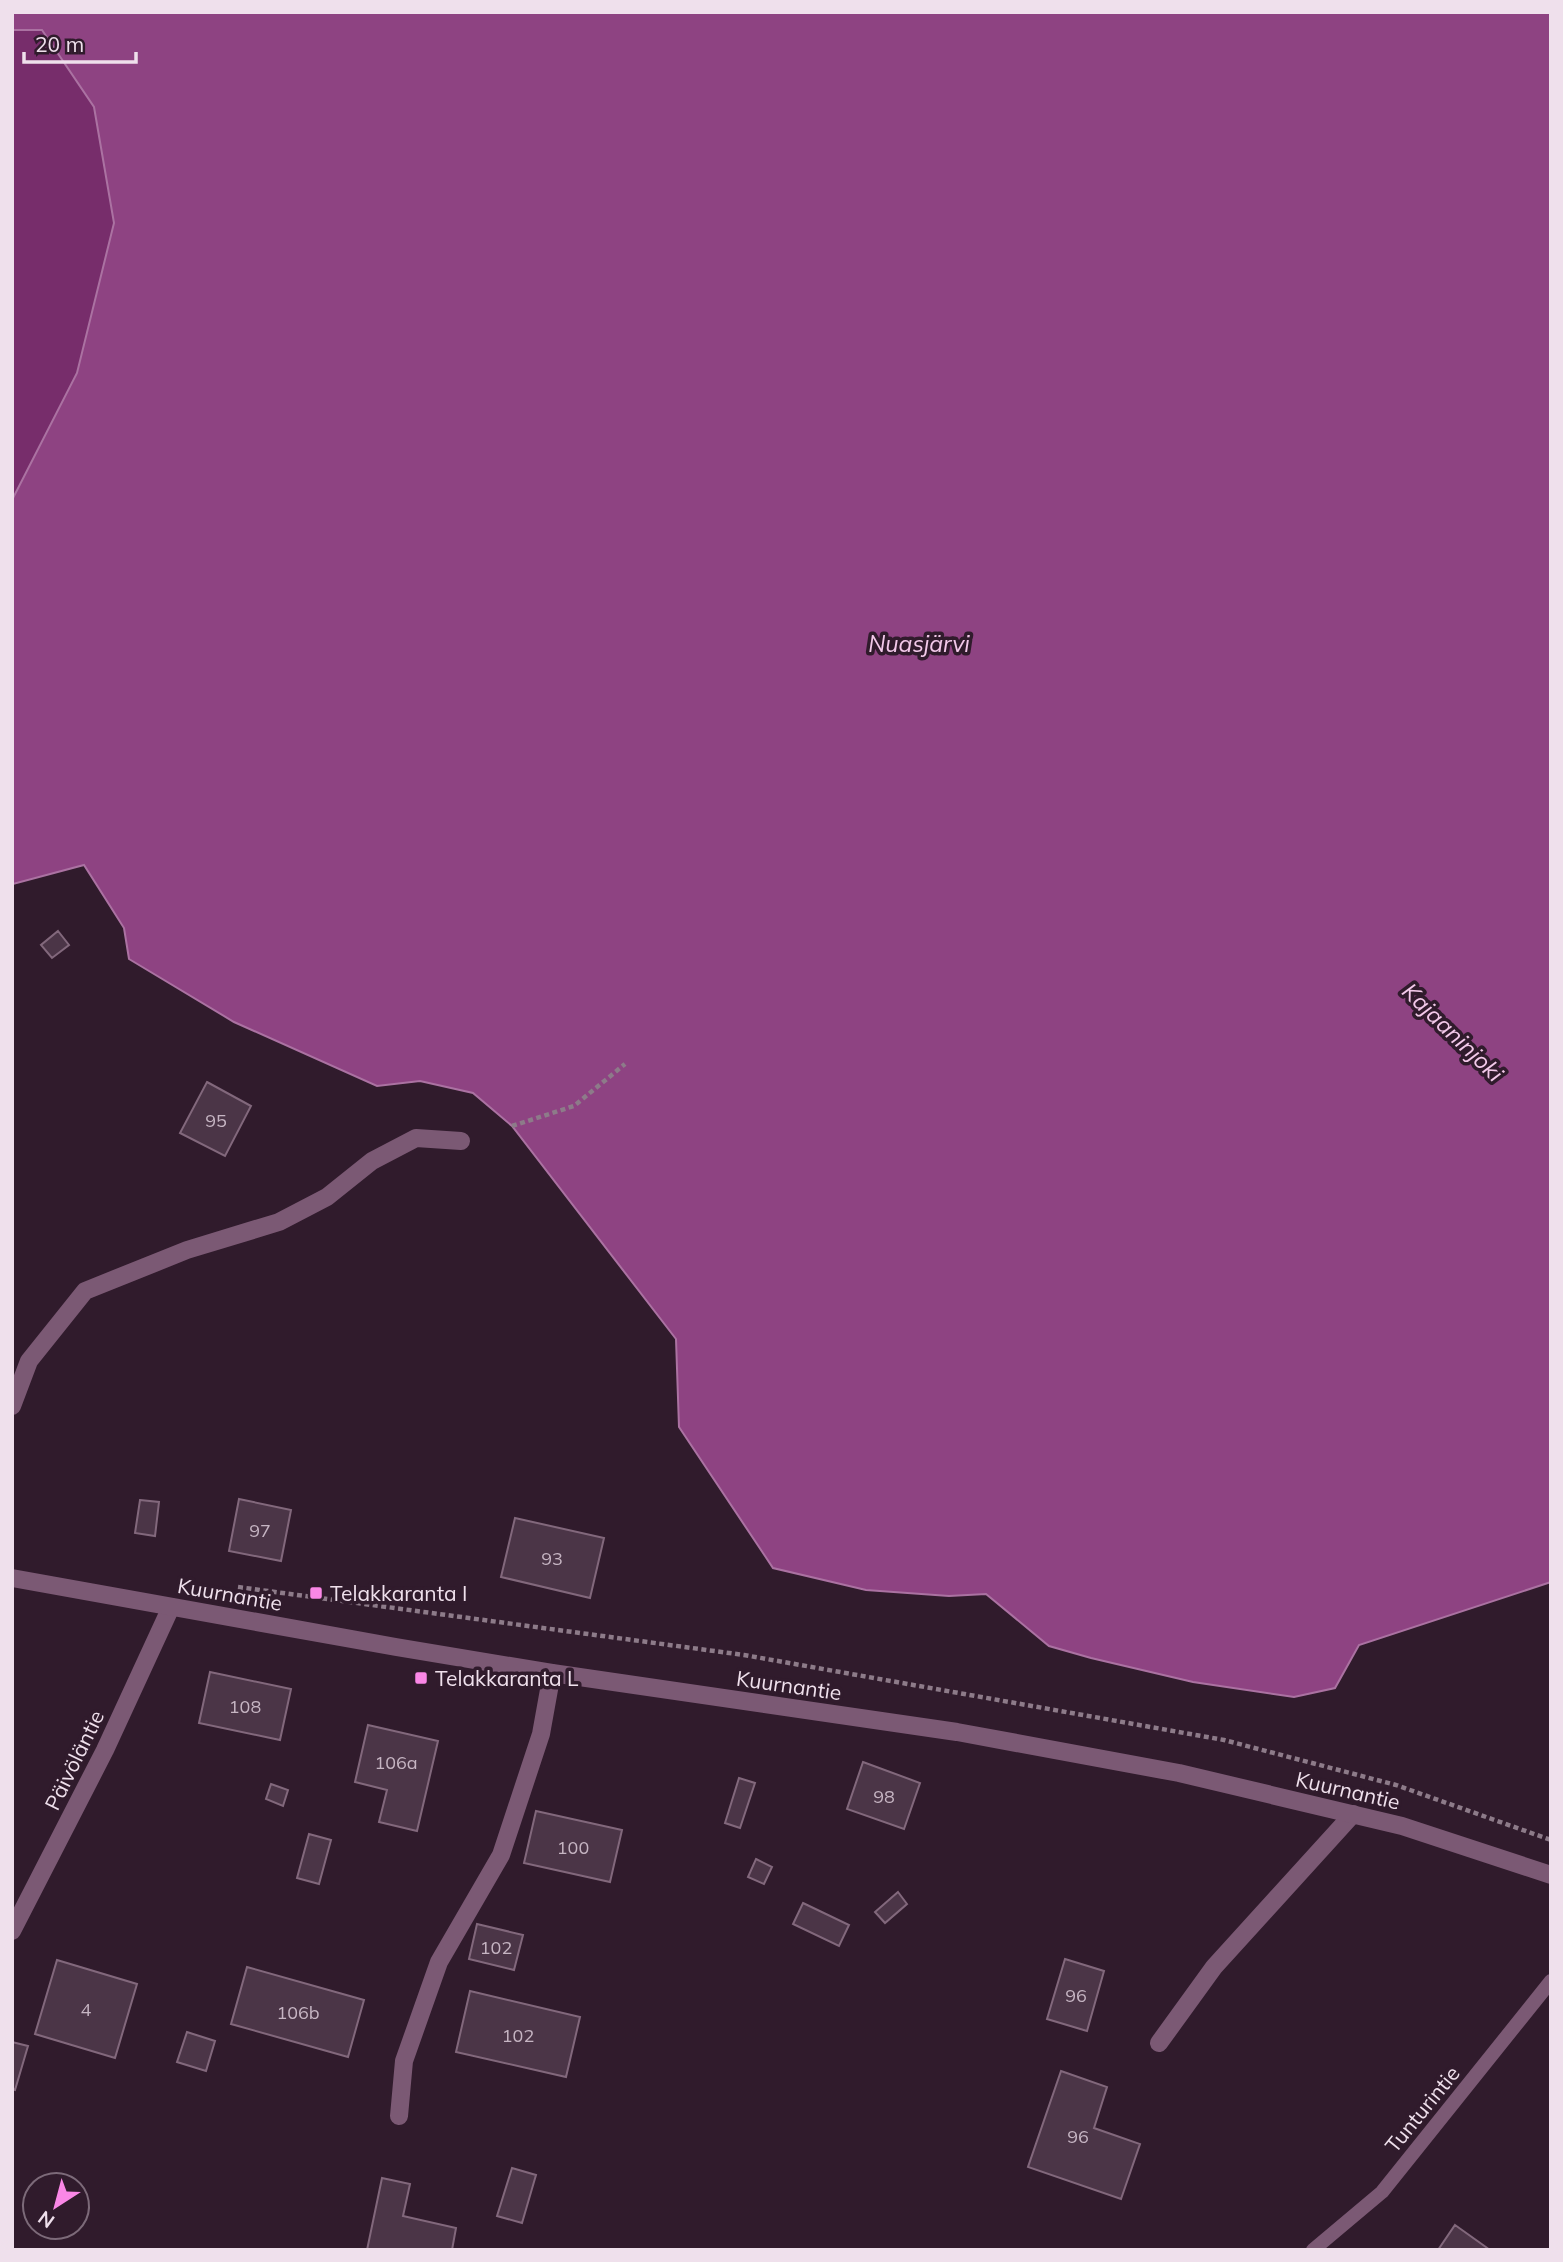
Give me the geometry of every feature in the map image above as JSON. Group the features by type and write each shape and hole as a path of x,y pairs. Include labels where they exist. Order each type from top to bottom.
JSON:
{"street":[{"path":"12,1406 29,1362 85,1291 187,1250 279,1222 327,1197 372,1161 416,1138 461,1141"},
{"name":"Kuurnantie","path":"12,1578 552,1673 970,1735 1179,1773 1402,1826 1551,1875"},
{"name":"Päivöläntie","path":"12,1931 105,1750 172,1607"},
{"path":"399,2116 404,2060 439,1962 501,1855 541,1734 552,1673"},
{"path":"1160,2043 1214,1968 1353,1814"}],"lane":[{"name":"Tunturintie","path":"1313,2250 1381,2192 1551,1981"}],"path":[{"path":"512,1126 574,1106 625,1064"},
{"path":"236,1587 744,1655 1224,1740 1396,1785 1551,1840"}],"shaded area":[{"path":"41,29 94,107 114,223 77,373 12,500 12,30"}],"water":[{"name":"Nuasjärvi","path":"12,12 1551,12 1551,1582 1359,1645 1335,1688 1294,1697 1193,1682 1049,1646 986,1594 949,1596 866,1590 773,1568 679,1427 676,1339 512,1126 473,1093 420,1081 377,1086 234,1022 129,959 124,928 84,865 13,884 12,500 77,373 114,223 94,107 42,30 12,30"}],"building":[{"path":"58,931 69,945 52,958 41,945"},
{"path":"207,1082 251,1106 225,1156 180,1133"},
{"path":"239,1499 291,1510 281,1561 229,1551"},
{"path":"140,1500 159,1502 155,1536 135,1533"},
{"path":"515,1518 604,1538 590,1598 501,1577"},
{"path":"210,1672 291,1689 280,1740 199,1723"},
{"path":"368,1725 438,1741 417,1831 379,1822 387,1790 355,1782"},
{"path":"863,1762 920,1783 904,1829 847,1809"},
{"path":"739,1778 755,1783 740,1828 725,1823"},
{"path":"271,1784 288,1790 283,1806 266,1799"},
{"path":"536,1811 622,1830 610,1882 524,1863"},
{"path":"309,1834 331,1840 319,1884 297,1878"},
{"path":"756,1859 772,1867 764,1884 748,1877"},
{"path":"898,1892 907,1904 885,1923 875,1912"},
{"path":"803,1903 849,1925 839,1946 793,1924"},
{"path":"477,1924 523,1935 514,1970 469,1959"},
{"path":"1065,1959 1104,1971 1087,2031 1047,2019"},
{"path":"57,1960 137,1984 115,2058 35,2034"},
{"path":"247,1967 364,2000 348,2057 231,2024"},
{"path":"470,1991 580,2017 566,2077 456,2052"},
{"path":"187,2032 215,2041 206,2071 177,2062"},
{"path":"12,2042 28,2046 15,2090 12,2089"},
{"path":"1061,2071 1107,2087 1094,2128 1140,2144 1121,2199 1028,2167"},
{"path":"512,2168 536,2175 522,2223 497,2216"},
{"path":"382,2178 410,2184 403,2216 456,2228 452,2250 367,2250"},
{"path":"1455,2225 1490,2250 1438,2250"}],"place":[{"name":"Telakkaranta I","path":"316,1593"},
{"name":"Telakkaranta L","path":"421,1678"}],"water label":[{"name":"Kajaaninjoki","path":"1453,1032"}]}
